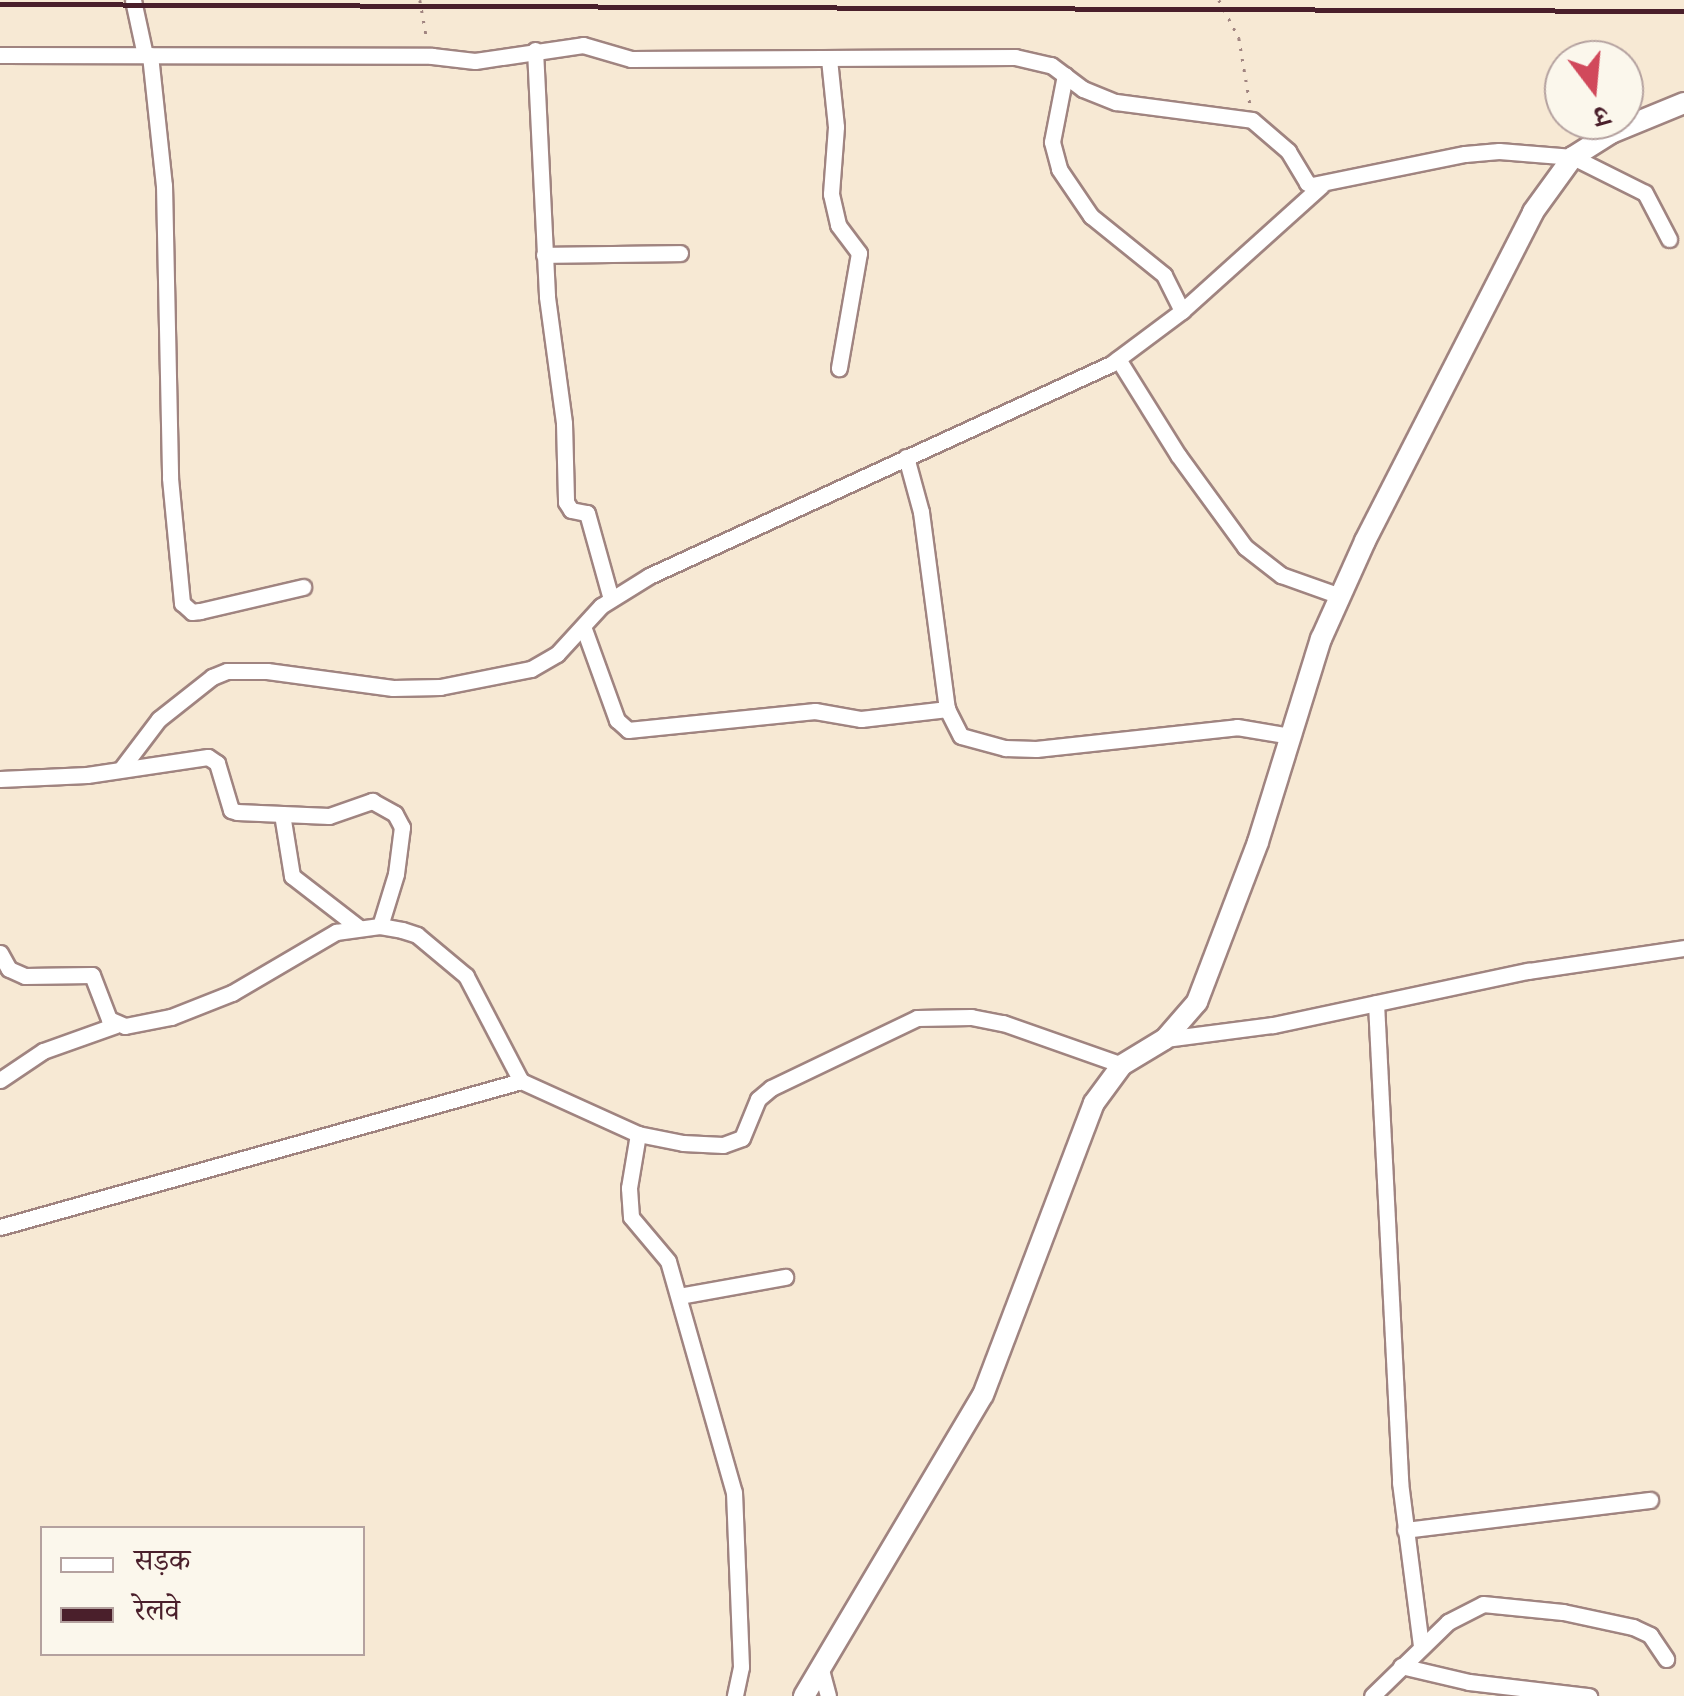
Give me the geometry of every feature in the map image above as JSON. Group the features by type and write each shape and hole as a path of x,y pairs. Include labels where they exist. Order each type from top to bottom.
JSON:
{"street":[{"path":"133,0 147,55 164,185 170,478 182,603 192,612 200,612 303,587"},
{"path":"0,55 432,56 491,60 582,45 631,59 1015,57 1051,65 1083,89 1116,102 1252,120 1288,151 1307,183 1321,186 1465,154 1499,151 1574,157 1645,193 1669,240"},
{"path":"535,50 544,255 564,422 566,502 572,510 588,513 611,598"},
{"path":"829,59 836,127 830,194 838,225 859,253 839,368"},
{"path":"1064,76 1052,142 1058,170 1091,216 1164,275 1182,311"},
{"path":"804,1696 982,1395 1094,1103 1122,1065 1165,1039 1197,1002 1258,842 1321,640 1533,212 1574,157 1611,133 1684,103"},
{"path":"121,769 159,719 212,677 227,671 267,671 393,688 440,687 530,669 557,654 611,598 1118,359 1182,311 1321,186"},
{"path":"544,255 680,253"},
{"path":"1118,359 1178,455 1245,547 1281,575 1340,596"},
{"path":"906,457 921,512 948,709 961,736 1005,748 1062,749 1237,726 1291,736"},
{"path":"584,629 624,729 815,711 861,719 948,709"},
{"path":"0,780 87,776 208,757 216,763 230,810 329,816 350,805 372,801 395,814 403,842 380,926"},
{"path":"282,814 292,876 358,927"},
{"path":"0,1080 44,1051 116,1025 171,1016 232,993 317,940 358,927 380,926 417,936 466,976 521,1081 638,1134 712,1146 734,1142 747,1131 758,1099 770,1088 917,1018 971,1017 1003,1024 1122,1065"},
{"path":"1165,1039 1274,1025 1562,965 1684,948"},
{"path":"0,953 9,969 25,976 92,975 109,1019 116,1025"},
{"path":"1376,1003 1405,1530 1421,1646"},
{"path":"0,1227 521,1081"},
{"path":"638,1134 629,1188 630,1217 665,1254 734,1492 741,1667 735,1696"},
{"path":"679,1296 784,1277"},
{"path":"1405,1530 1650,1500"},
{"path":"1372,1696 1421,1646 1466,1609 1507,1604 1633,1627 1650,1635 1666,1659"},
{"path":"820,1666 828,1696"},
{"path":"1401,1666 1470,1682 1588,1696"}],"path":[{"path":"420,0 432,56"},
{"path":"1219,0 1239,38 1252,120"}],"railway":[{"path":"0,4 1684,11"}]}
